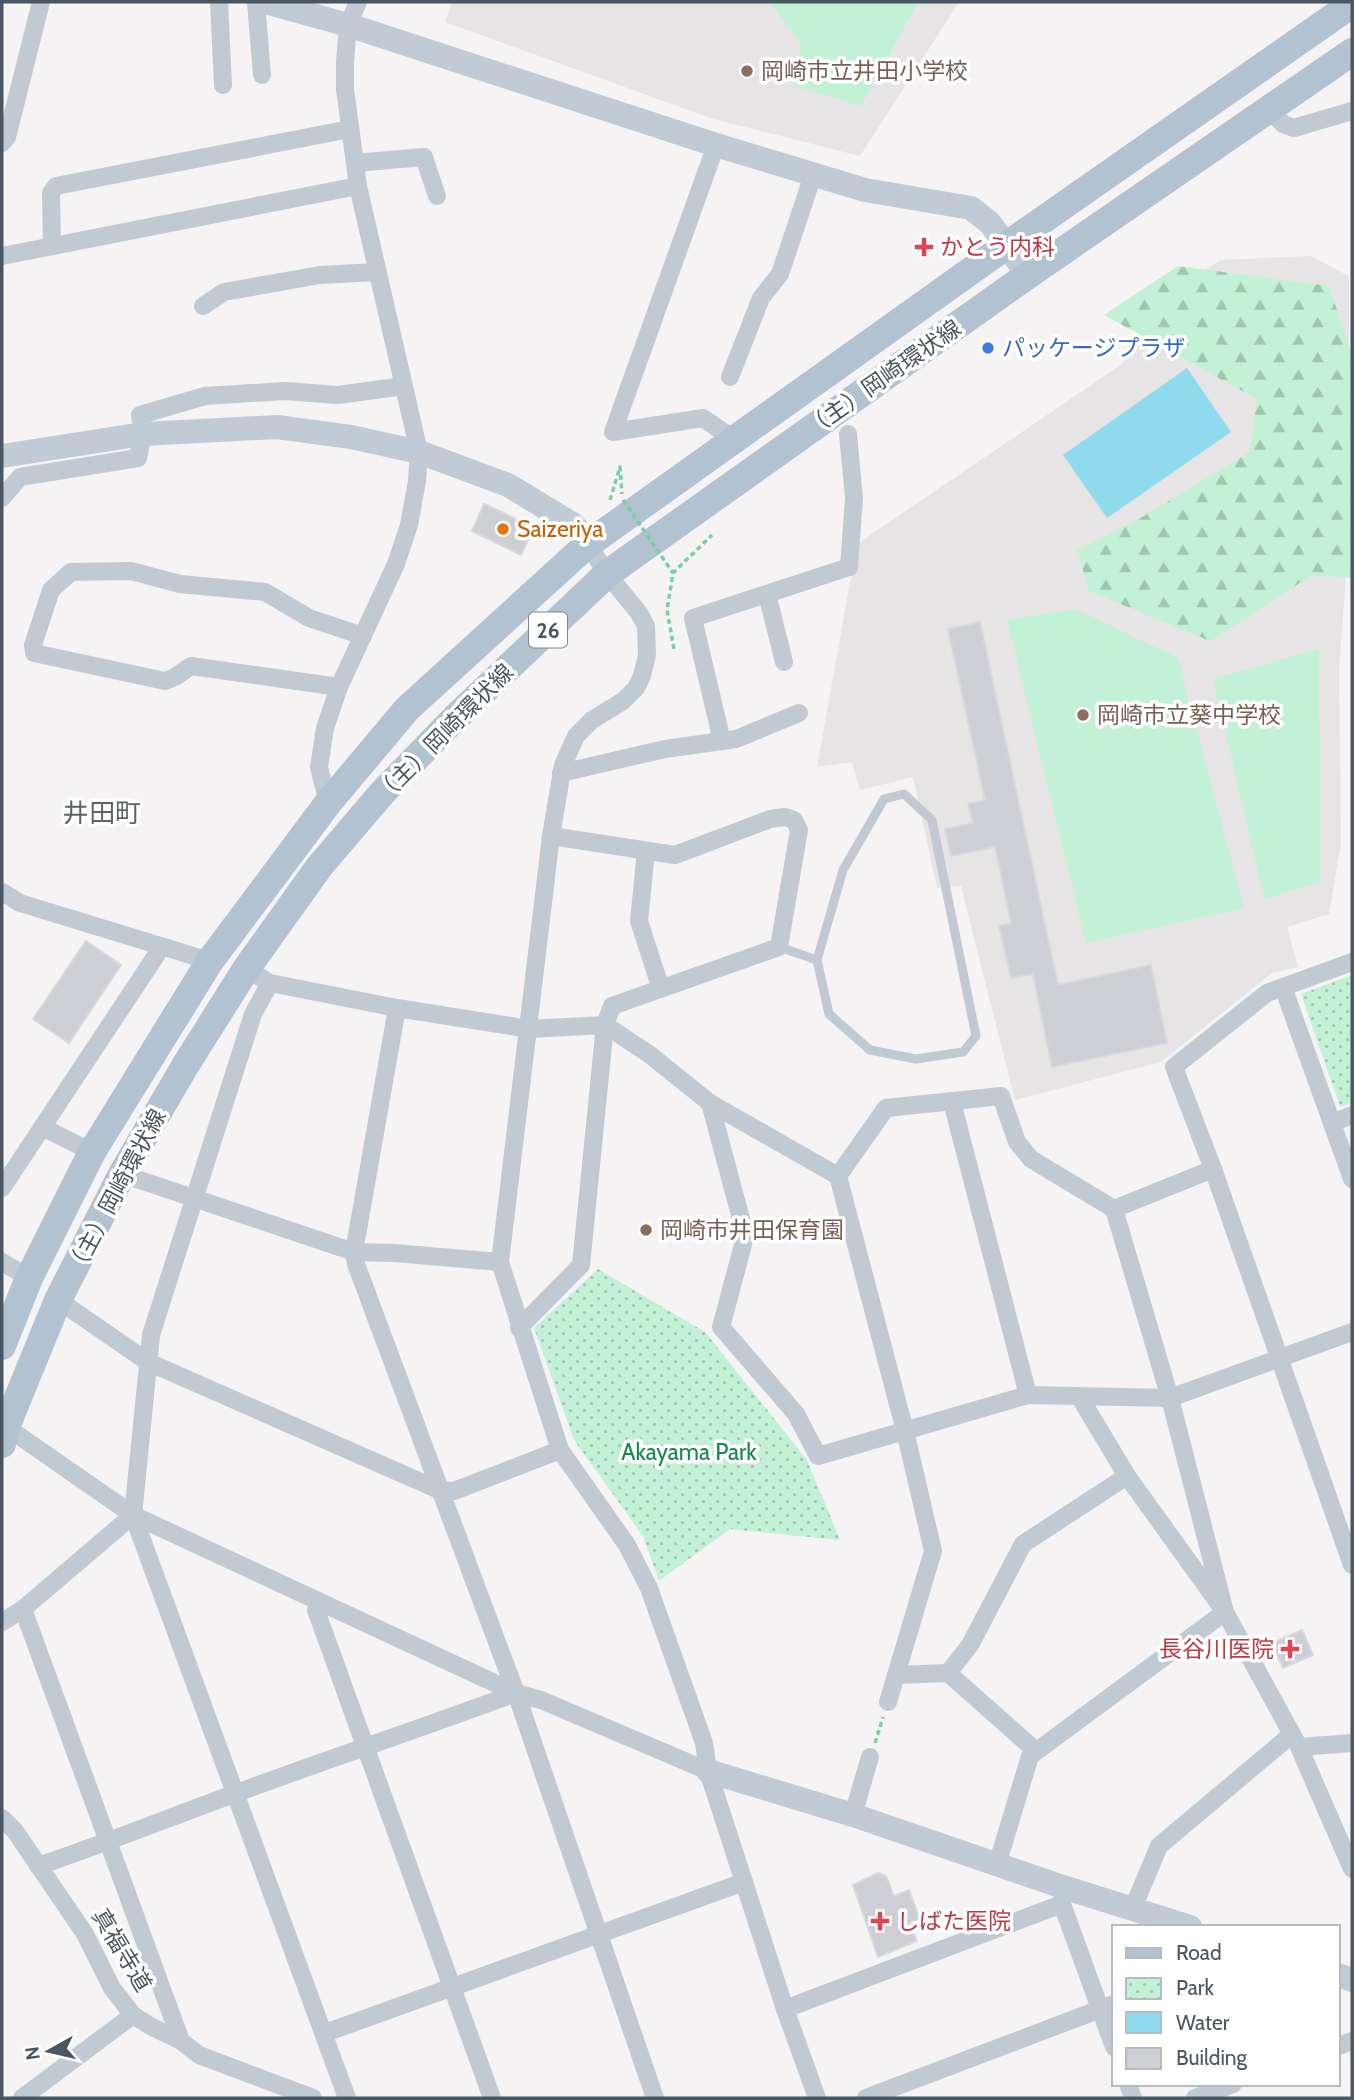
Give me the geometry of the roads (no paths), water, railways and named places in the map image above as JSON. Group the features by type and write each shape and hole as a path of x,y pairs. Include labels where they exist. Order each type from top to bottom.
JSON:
{"main road":[{"name":"（主）岡崎環状線","path":"2,1346 29,1278 93,1152 210,961 328,803 407,709 588,544 1007,245 1352,4"},
{"name":"（主）岡崎環状線","path":"3,1432 58,1300 122,1174 246,969 319,867 383,792 455,718 607,574 1028,275 1352,52"}],"street":[{"path":"2,143 7,137 41,2"},
{"path":"219,2 222,85"},
{"path":"256,2 262,75"},
{"path":"265,2 348,25 716,145 865,190 971,208 990,223 1028,275"},
{"path":"328,803 319,767 325,728 339,687 396,564 409,525 419,452 358,186 350,129 345,76 348,25 358,2"},
{"path":"1269,109 1283,124 1294,128 1352,111"},
{"path":"52,246 51,193 57,186 350,129"},
{"path":"716,145 613,432 703,418 735,440"},
{"path":"355,163 424,157 436,196"},
{"path":"730,377 761,298 780,274 813,174"},
{"path":"2,256 358,186"},
{"path":"203,306 224,292 320,275 377,272"},
{"path":"2,498 20,477 138,458 143,434 140,415 205,396 285,391 338,396 404,386"},
{"path":"2,456 143,434 277,427 351,437 419,452 508,485 574,525 646,626 648,655 636,688 623,701 592,720 576,736 562,773 551,836 500,1262 560,1450 627,1545 649,1588 704,1743 708,1771 785,2009 817,2098"},
{"path":"722,741 693,618 849,567 854,498 848,434"},
{"path":"339,687 191,666 165,681 34,653 33,645 51,590 71,572 83,571 131,570 180,584 265,592 309,618 363,636"},
{"path":"767,594 784,662"},
{"path":"562,773 665,749 736,739 799,713"},
{"path":"519,1328 581,1265 605,1025 612,1006 779,947 799,830 794,820 785,817 770,819 675,855 551,836"},
{"path":"646,851 639,921 661,989"},
{"path":"2,892 20,903 210,961"},
{"path":"2,1188 162,948"},
{"path":"1352,962 1267,993 1174,1067 1213,1169 1352,1565"},
{"path":"246,969 270,983 397,1008 529,1029 605,1025 649,1054 710,1103 838,1176 905,1431 933,1551 888,1702"},
{"path":"270,983 253,1014 150,1335 133,1515 347,2098"},
{"path":"1283,987 1352,1179"},
{"path":"397,1008 354,1252 356,1264 516,1693 655,2098"},
{"path":"838,1176 886,1108 1002,1096 1017,1142 1031,1159 1114,1209 1170,1398 1225,1612"},
{"path":"953,1102 1028,1395"},
{"path":"710,1103 744,1230 744,1241 721,1327 796,1414 818,1455 1028,1395 1170,1398 1352,1332"},
{"path":"1332,1123 1352,1115"},
{"path":"42,1127 93,1152"},
{"path":"1114,1209 1213,1169"},
{"path":"122,1174 354,1252 500,1262"},
{"path":"2,1262 29,1278"},
{"path":"58,1300 148,1362 439,1490 454,1491 560,1450"},
{"path":"1079,1396 1126,1476 1225,1612 1295,1741 1352,1869"},
{"path":"3,1432 133,1515 516,1693 541,1700 708,1771 853,1815 997,1865 1063,1895 1133,1908 1184,1925"},
{"path":"948,1673 970,1645 1023,1544 1126,1476"},
{"path":"2,1622 23,1609 133,1515"},
{"path":"318,1601 316,1610 492,2098"},
{"path":"23,1609 181,2041"},
{"path":"997,1865 1030,1756 1225,1612"},
{"path":"896,1675 948,1673 1036,1751"},
{"path":"38,1866 516,1693"},
{"path":"1133,1908 1159,1846 1295,1741 1352,1743"},
{"path":"853,1815 870,1757"},
{"name":"真福寺道","path":"2,1818 15,1831 85,1934 112,1989 133,2015 181,2041 199,2055 313,2098"},
{"path":"325,2033 744,1882"},
{"path":"1063,1895 1107,2007 1112,2036"},
{"path":"785,2009 1063,1895"},
{"path":"866,2098 1107,2007"},
{"path":"22,2098 133,2015"},
{"path":"1195,2098 1228,2086"}],"lane":[{"path":"904,794 932,820 976,1036 963,1052 916,1059 870,1049 829,1014 817,960 843,870 884,799 904,794"},
{"path":"779,947 817,960"}],"water":[{"path":"1187,368 1231,432 1107,518 1063,455"}],"place":[{"name":"岡崎市立井田小学校","path":"747,71"},
{"name":"かとう内科","path":"924,247"},
{"name":"パッケージプラザ","path":"988,348"},
{"name":"Saizeriya","path":"503,529"},
{"name":"岡崎市立葵中学校","path":"1083,715"},
{"name":"岡崎市井田保育園","path":"646,1230"},
{"name":"長谷川医院","path":"1290,1649"},
{"name":"しばた医院","path":"880,1921"}],"district":[{"name":"井田町","path":"102,813"}],"park label":[{"name":"Akayama Park","path":"689,1452"}]}
